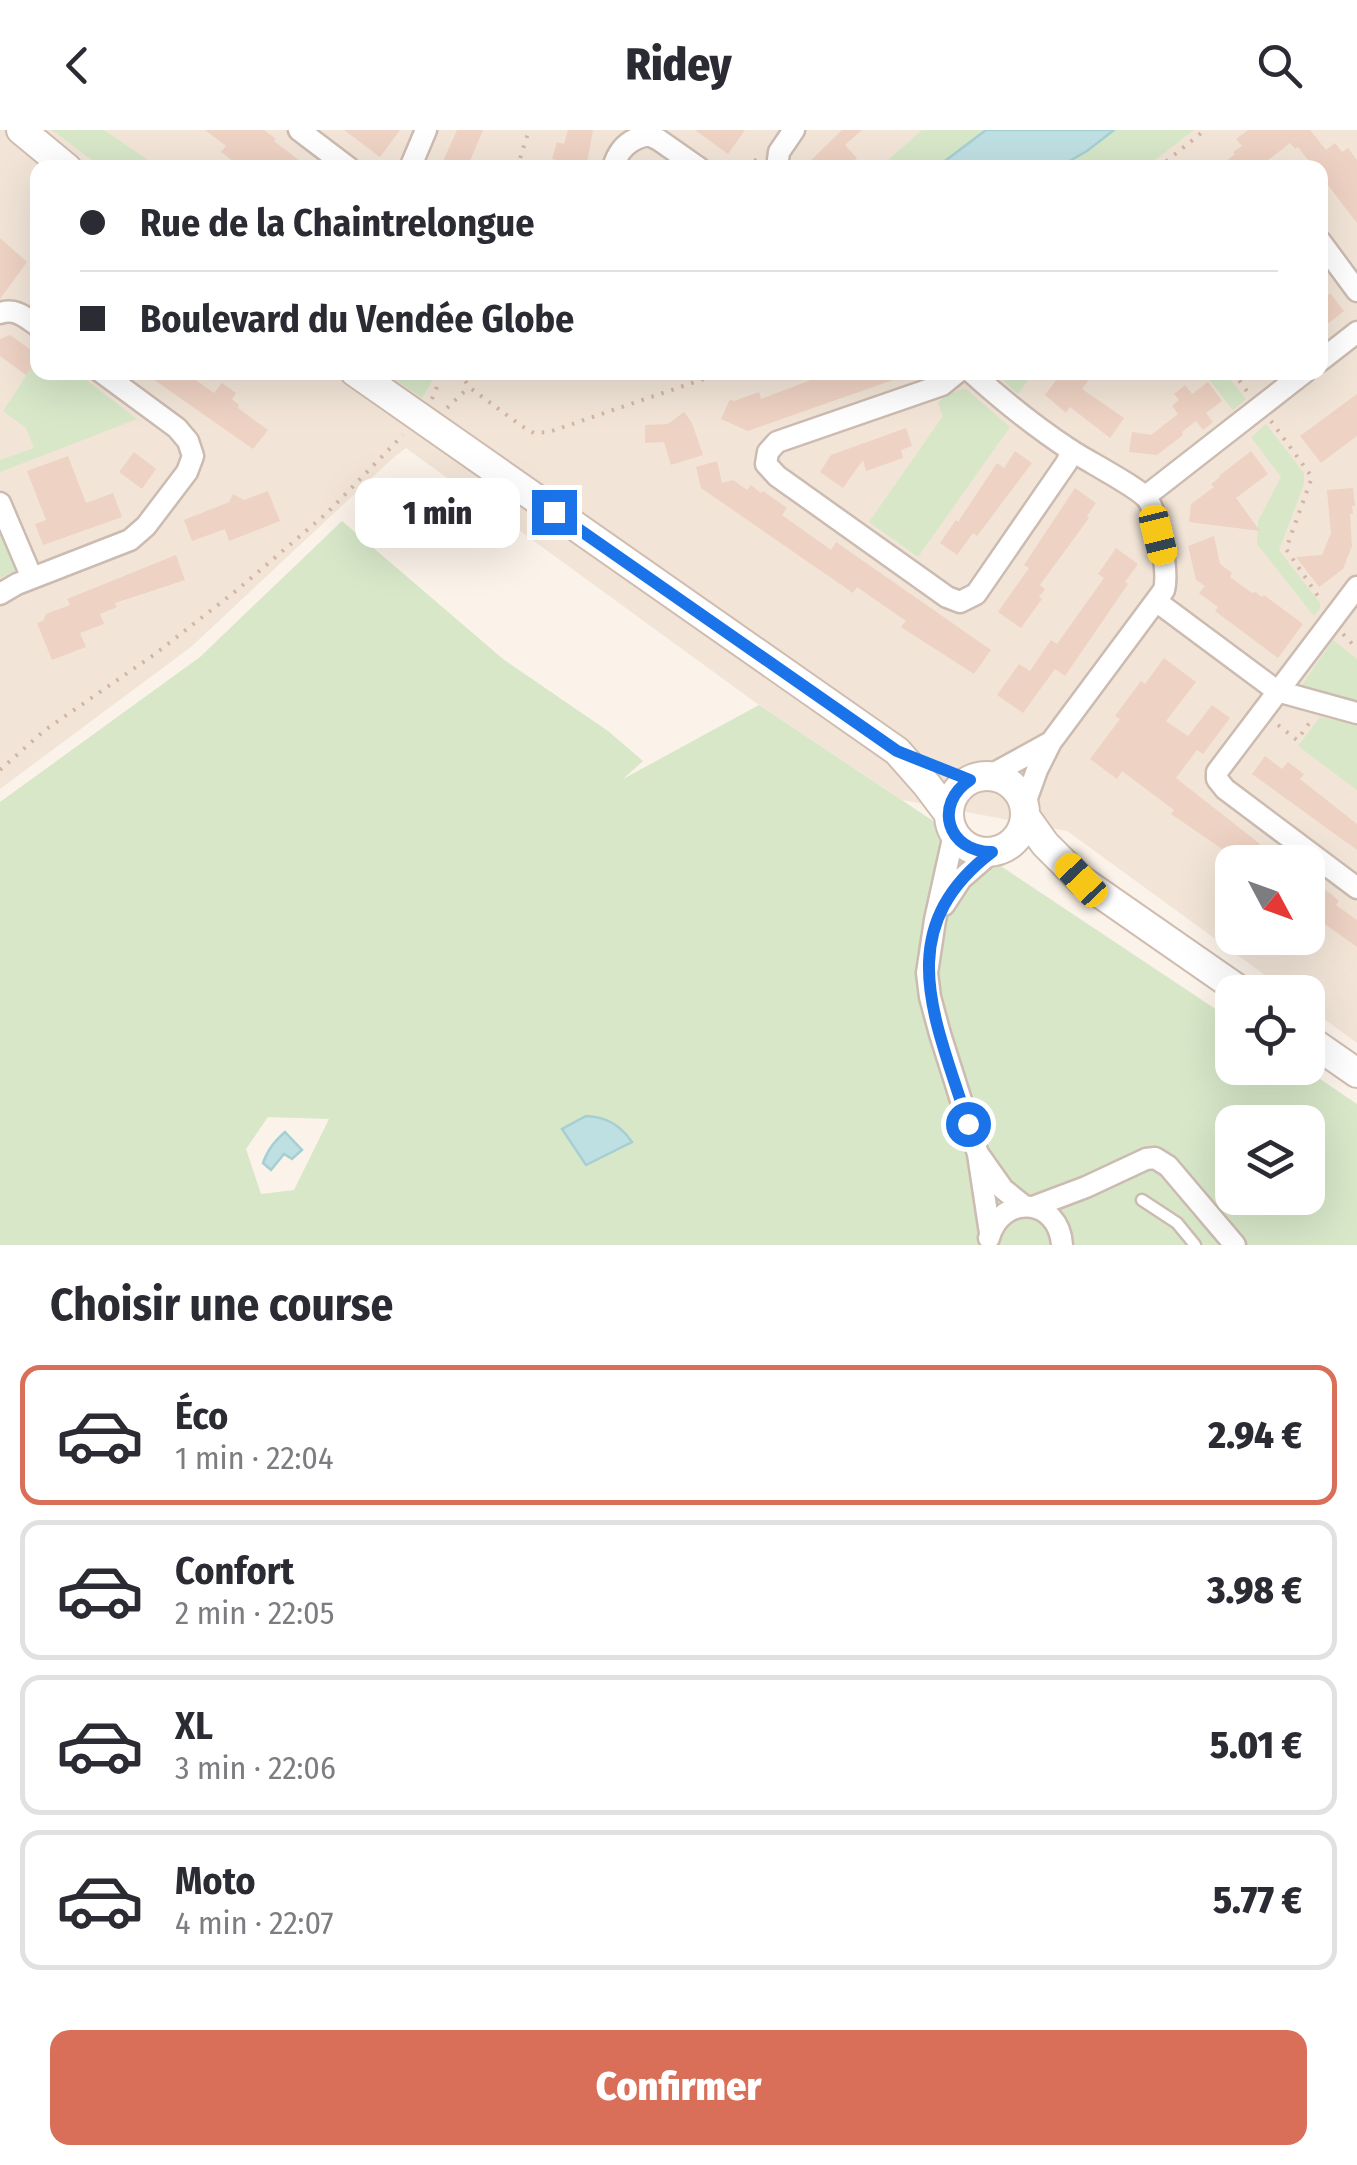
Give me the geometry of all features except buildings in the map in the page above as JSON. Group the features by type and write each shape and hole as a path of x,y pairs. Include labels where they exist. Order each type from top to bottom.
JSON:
{"main road":[{"path":"21,130 57,160"},
{"path":"366,380 897,751 928,785 970,849 1035,860 1081,880"},
{"path":"897,751 979,778 1001,778 1020,794 1025,811 1045,844 1081,880 1218,975"},
{"path":"951,824 954,793 979,778"},
{"path":"997,851 1014,841 1022,830 1025,811"},
{"path":"1325,1050 1357,1073"}],"street":[{"path":"299,130 338,160"},
{"path":"413,160 426,130"},
{"path":"778,160 794,130"},
{"path":"615,160 627,144 649,135 688,160"},
{"path":"1328,252 1357,291"},
{"path":"2,307 30,320"},
{"path":"1328,355 1357,332"},
{"path":"0,594 130,540 146,526 187,472 192,456 188,441 177,428 113,380"},
{"path":"948,380 777,442 768,452 766,464 777,476 947,597 960,602 976,594 1067,462 1070,450"},
{"path":"979,380 1070,450 1146,496 1167,578 1156,602 1051,742 1037,770 1025,811"},
{"path":"1146,496 1295,380"},
{"path":"0,503 32,578"},
{"path":"1357,587 1217,772 1217,780 1226,789 1357,888"},
{"path":"1156,602 1277,691 1357,713"},
{"path":"979,778 1051,742"},
{"path":"951,824 927,974 930,997 978,1154 989,1239"},
{"path":"935,920 960,879 997,851"},
{"path":"978,1154 1003,1190 1054,1220 1061,1238"},
{"path":"989,1239 997,1220 1009,1210 1086,1187 1155,1158 1168,1166 1235,1245"},
{"path":"1061,1238 1072,1205 1086,1187"}],"lane":[{"path":"1142,1200 1177,1223 1195,1245"},
{"path":"1177,1223 1199,1203"}],"path":[{"path":"520,160 530,130"},
{"path":"1168,160 1204,130"},
{"path":"422,419 439,380"},
{"path":"464,380 468,387 534,433 549,432 701,380"},
{"path":"1239,380 1252,397"},
{"path":"0,770 45,730 155,654 237,590 328,513 422,419 468,387"},
{"path":"1270,422 1312,478 1286,550 1322,603"},
{"path":"1340,631 1357,648"},
{"path":"1278,725 1297,740 1316,714"}],"shaded area":[{"path":"0,130 1357,130 1357,1043 1325,1019 1325,975 1265,975 1237,955 1325,955 1325,845 1215,845 1215,939 1067,831 902,800 759,705 406,448 191,647 0,789"}],"green space":[{"path":"52,130 104,130 148,160 92,160"},
{"path":"922,130 1194,130 1155,160 888,160"},
{"path":"30,370 30,380 86,380 137,419 0,472 0,460 34,448 26,428 3,411"},
{"path":"396,380 433,380 422,398"},
{"path":"1002,380 1028,380 1018,394"},
{"path":"1209,380 1231,380 1246,399 1233,410"},
{"path":"963,389 1010,427 918,557 869,522 943,416 938,403 944,396"},
{"path":"1266,424 1304,473 1304,484 1279,550 1320,603 1314,616 1257,544 1258,521 1281,477 1251,437"},
{"path":"0,511 22,567 0,578"},
{"path":"342,521 503,659 608,731 643,761 623,779 759,705 1215,1009 1215,1085 1325,1082 1357,1104 1357,1245 0,1245 0,802 200,657","holes":["268,1117 329,1119 294,1190 261,1194 246,1149"]},
{"path":"1333,640 1357,659 1357,705 1303,691 1301,686"},
{"path":"1320,717 1357,725 1357,790 1298,746"}],"water":[{"path":"986,130 1114,130 1071,160 946,160"},
{"path":"586,1116 612,1123 632,1142 586,1165 562,1129"},
{"path":"285,1132 302,1150 292,1159 284,1154 271,1170 263,1163"}],"route":[{"path":"554,512 897,751 970,780 954,793 949,824 961,843 970,849 992,852 960,879 935,920 927,974 940,1034 968,1124"}]}
